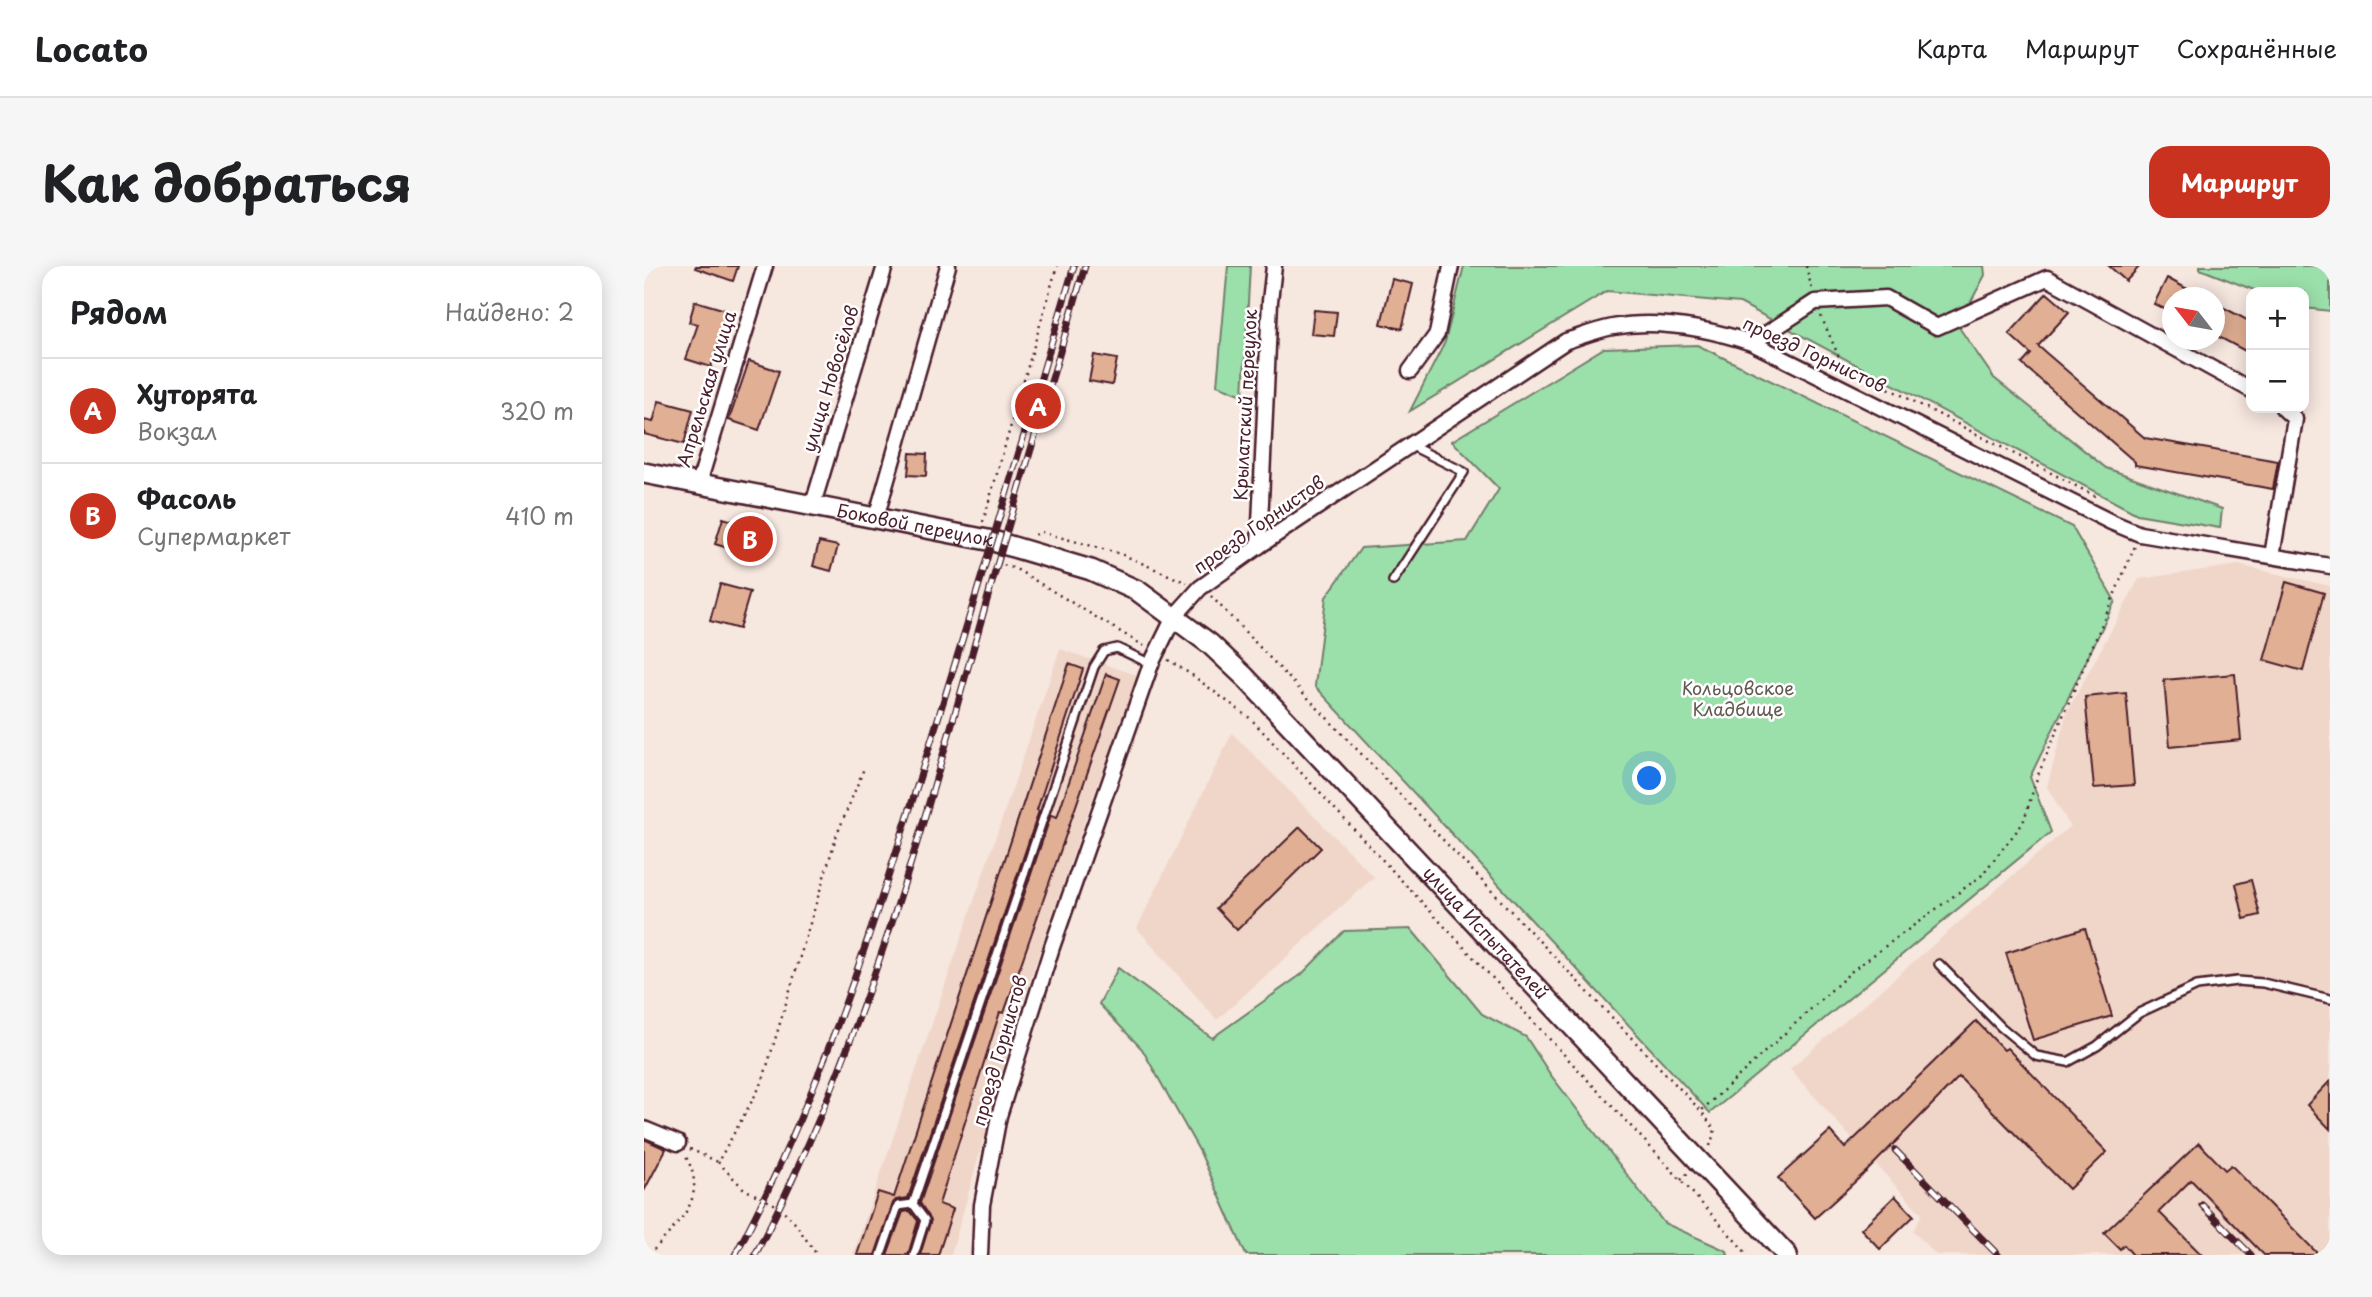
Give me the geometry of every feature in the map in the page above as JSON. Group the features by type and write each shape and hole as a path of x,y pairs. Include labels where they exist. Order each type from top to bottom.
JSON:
{"main road":[{"name":"Боковой переулок","path":"644,472 1004,543 1091,570 1138,591 1174,617"},
{"name":"улица Испытателей","path":"1174,617 1210,644 1245,677 1787,1255"}],"street":[{"name":"Апрельская улица","path":"699,483 765,266"},
{"name":"улица Новосёлов","path":"813,504 886,266"},
{"path":"876,518 948,266"},
{"name":"Крылатский переулок","path":"1259,546 1270,301 1274,266"},
{"path":"1410,371 1437,334 1451,266"},
{"path":"1752,343 1815,302 1886,298 1937,327 2048,278 2246,387"},
{"name":"проезд Горнистов","path":"980,1255 982,1205 999,1116 1052,947 1153,659 1174,617 1200,589 1259,546 1566,341 1614,327 1673,325 1731,336 1752,343 2140,534 2330,566"},
{"path":"2272,556 2295,419 2288,413"},
{"path":"644,1129 678,1143"}],"lane":[{"path":"1392,581 1464,472 1410,445"},
{"path":"913,1203 1094,667 1104,651 1116,648 1153,659"},
{"path":"1939,964 2001,1027 2036,1056 2068,1062 2097,1046 2138,1013 2197,986 2237,981 2263,983 2330,999"},
{"path":"881,1255 898,1206 913,1203"},
{"path":"913,1203 925,1220 914,1255"}],"path":[{"path":"983,523 1058,266"},
{"path":"1806,266 1815,302 1842,363 2097,497"},
{"path":"1701,1111 1853,970 1981,876 2023,823 2038,775 2140,534"},
{"path":"998,563 1016,569 1153,659 1192,675 1251,719 1748,1255"},
{"path":"1200,589 1221,607 1701,1111 1715,1130 1709,1150 1681,1180"},
{"path":"718,1162 762,1083 836,837 865,766"},
{"path":"678,1143 718,1162 744,1189 780,1207 817,1255"},
{"path":"649,1255 685,1213 695,1197 691,1166 678,1143"}],"shaded area":[{"path":"2239,565 2330,586 2330,1255 1936,1255 1913,1231 1922,1214 1790,1069 2070,826 2047,787 2067,712 2139,579"},
{"path":"1060,649 1139,676 1091,803 1021,1006 951,1255 853,1255"},
{"path":"1232,733 1374,877 1217,1020 1137,928"}],"green space":[{"path":"1228,266 1250,266 1243,395 1217,385"},
{"path":"1464,266 1984,266 1985,275 1958,326 1994,378 2106,468 2222,509 2220,528 2137,514 1740,303 1607,291 1410,411 1445,342"},
{"path":"2200,266 2330,266 2330,311 2309,309 2309,287 2246,287 2200,269"},
{"name":"Кольцовское Кладбище","path":"1697,345 2072,527 2115,601 2030,777 2051,832 1710,1113 1315,686 1326,597 1361,548 1467,541 1499,489 1452,441 1604,348"},
{"path":"1411,929 1482,1014 1526,1037 1550,1074 1664,1223 1727,1251 1728,1255 1246,1255 1200,1152 1142,1049 1099,1004 1118,968 1212,1038 1302,974 1344,931"}],"building":[{"path":"738,266 733,281 695,268"},
{"path":"2109,266 2140,266 2126,281"},
{"path":"2167,278 2184,287 2162,287"},
{"path":"1392,279 1413,284 1402,329 1381,324"},
{"path":"2162,288 2162,308 2154,304"},
{"path":"2047,293 2069,312 2038,346 2145,438 2278,461 2273,489 2135,465 2135,462 2022,364 2031,354 2009,334"},
{"path":"695,301 729,311 711,367 686,359 698,324 689,322"},
{"path":"2225,308 2246,319 2246,351 2225,340"},
{"path":"1314,310 1337,312 1334,336 1311,334"},
{"path":"1094,355 1117,359 1112,385 1089,381"},
{"path":"749,361 779,371 759,430 729,420"},
{"path":"659,401 693,410 684,444 644,434 644,420 653,422"},
{"path":"910,453 927,454 926,476 908,475"},
{"path":"723,518 768,532 760,558 715,544"},
{"path":"819,542 838,546 831,571 813,566"},
{"path":"2286,582 2324,593 2303,671 2264,660"},
{"path":"720,584 750,592 739,629 710,621"},
{"path":"1069,664 1083,669 1037,810 1039,811 908,1198 893,1203 875,1255 857,1255 878,1192 894,1197"},
{"path":"1106,674 1120,679 1004,1013 1000,1012 939,1204 953,1209 938,1255 920,1255 931,1220 920,1203 1051,815 1057,817"},
{"path":"2235,674 2241,740 2170,747 2164,680"},
{"path":"2126,693 2134,785 2094,788 2085,697"},
{"path":"1300,827 1321,848 1237,930 1216,908"},
{"path":"2251,880 2260,915 2244,919 2236,884"},
{"path":"2085,928 2112,1016 2033,1040 2006,953"},
{"path":"1976,1021 2004,1050 2007,1048 2107,1152 2069,1189 1959,1077 1868,1170 1815,1218 1778,1178 1830,1131 1845,1148"},
{"path":"2330,1081 2330,1129 2307,1105"},
{"path":"644,1139 666,1149 644,1191"},
{"path":"2199,1143 2225,1170 2231,1165 2319,1255 2264,1255 2191,1180 2159,1212 2202,1255 2133,1255 2124,1245 2120,1249 2104,1233"},
{"path":"1895,1196 1914,1216 1880,1249 1861,1229"},
{"path":"910,1211 918,1221 908,1255 887,1255 903,1212"}],"railway":[{"path":"735,1255 792,1137 863,954 1000,516 1074,266"},
{"path":"755,1255 792,1181 825,1105 883,950 1085,266"},
{"path":"1895,1150 1998,1255"},
{"path":"2202,1205 2251,1255"}],"place":[{"name":"Хуторята","path":"1038,406"},
{"name":"Фасоль","path":"750,539"}]}
